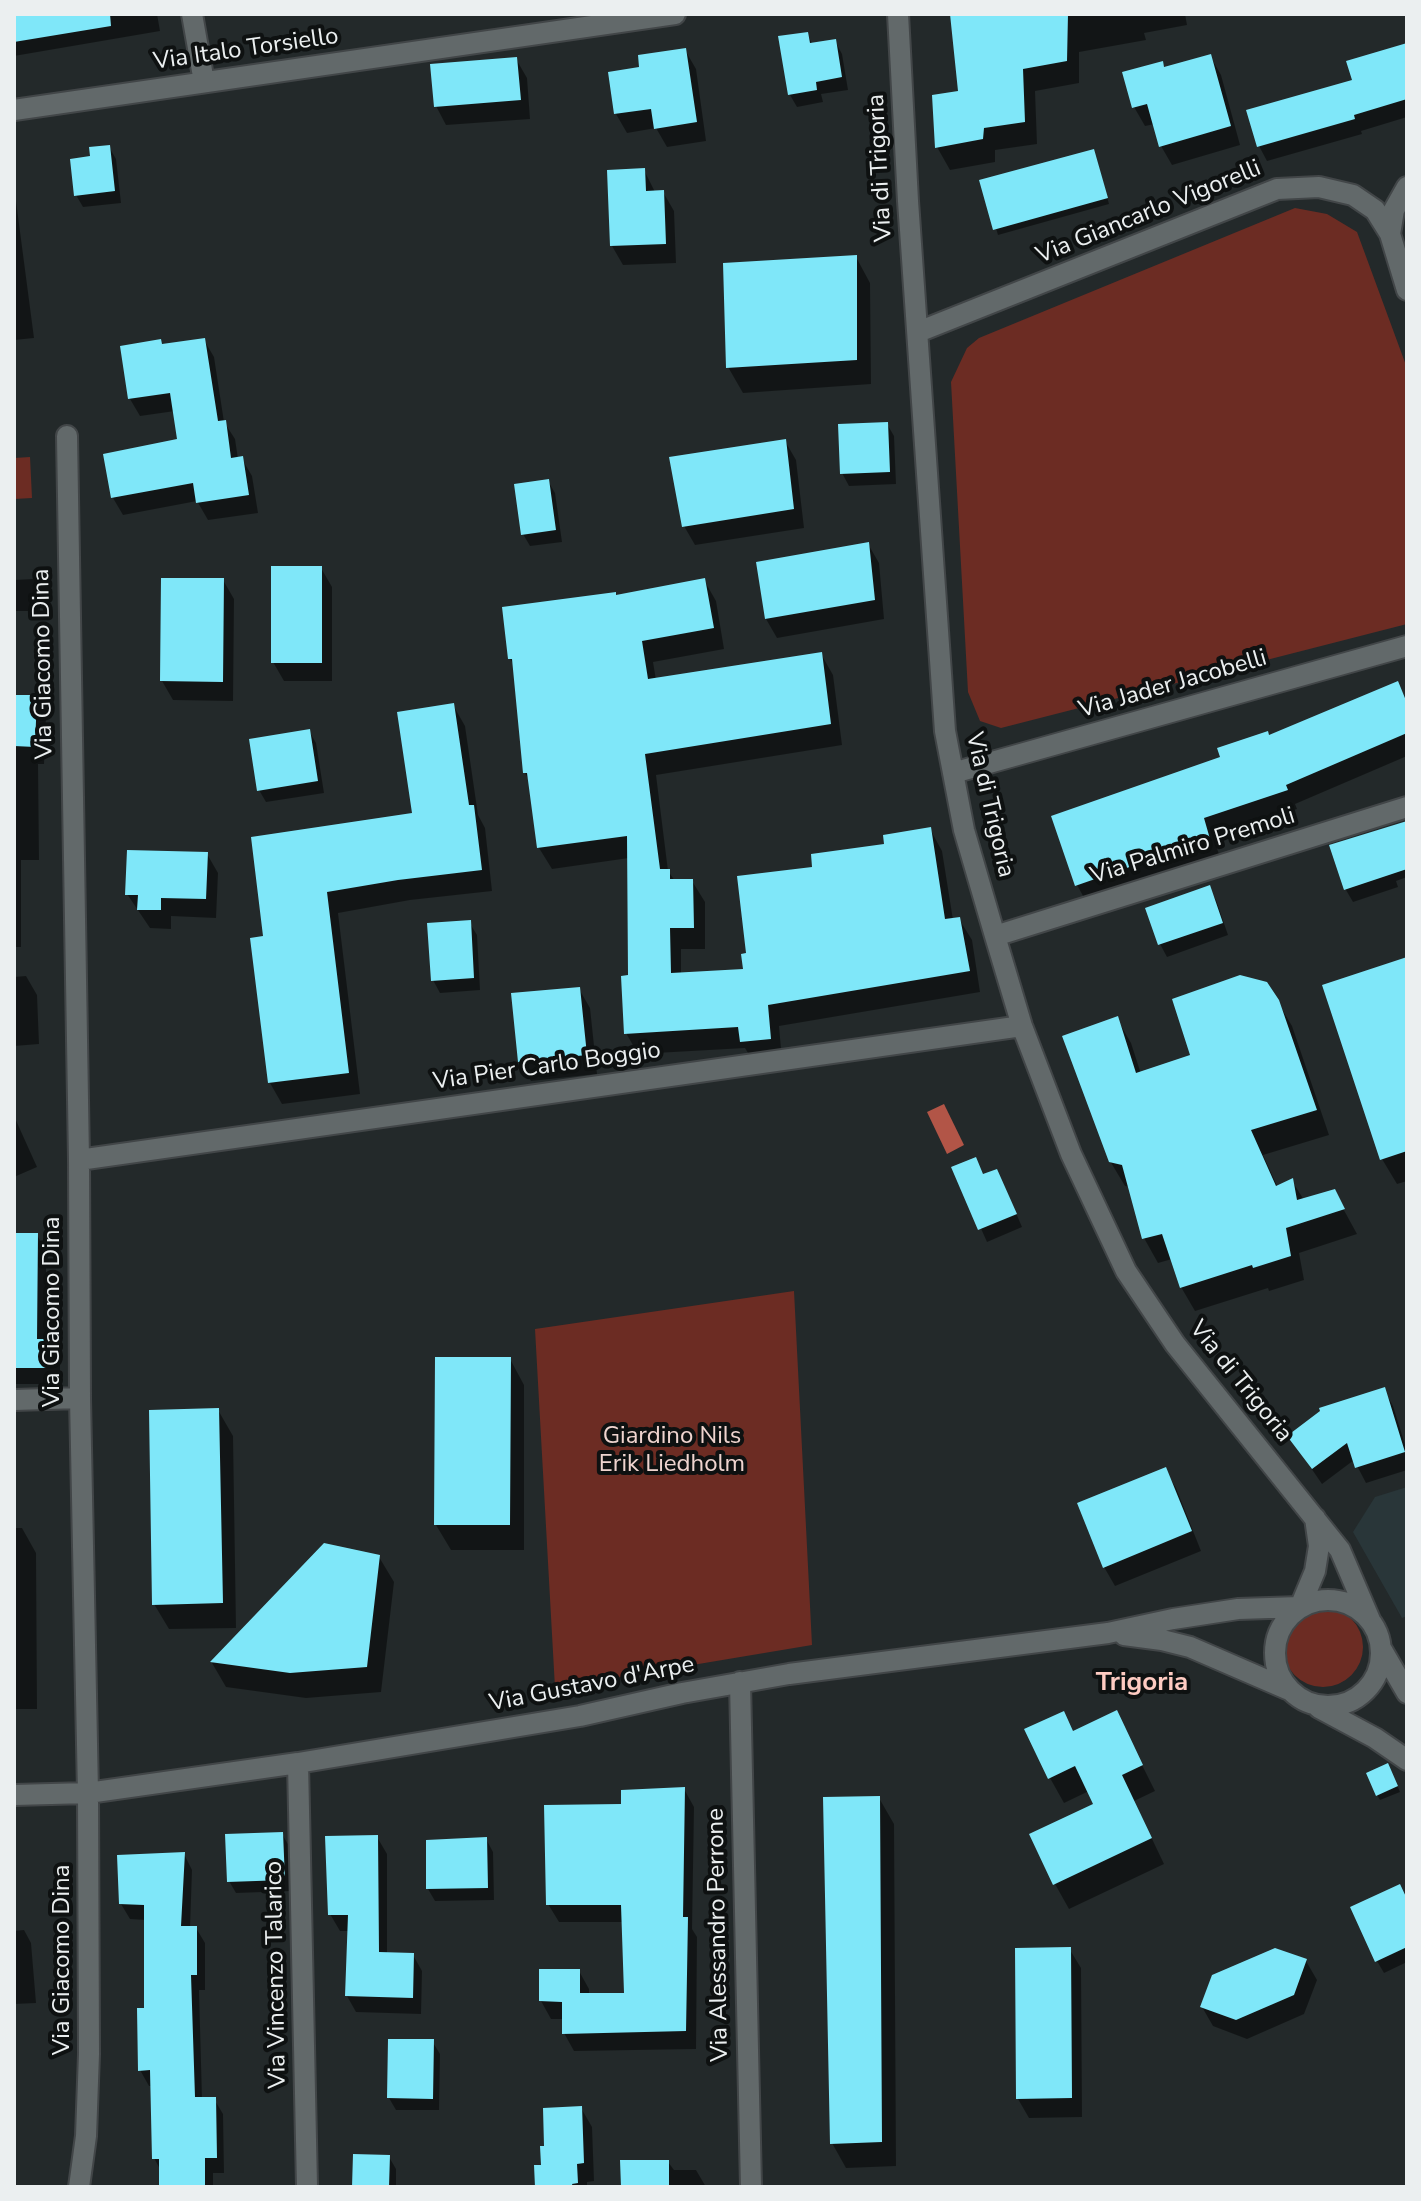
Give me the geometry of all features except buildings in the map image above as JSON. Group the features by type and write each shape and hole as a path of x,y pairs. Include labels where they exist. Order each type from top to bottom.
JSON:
{"street":[{"path":"192,14 204,82"},
{"name":"Via Italo Torsiello","path":"14,110 675,14"},
{"name":"Via di Trigoria","path":"898,14 943,714 964,830 995,936 1022,1026 1084,1187 1126,1271 1175,1344 1315,1518 1349,1567 1370,1620"},
{"name":"Via Giancarlo Vigorelli","path":"918,332 1277,189 1319,187 1353,195 1375,210 1390,234"},
{"path":"1407,187 1394,210 1390,234 1407,290"},
{"name":"Via Giacomo Dina","path":"67,436 88,1793 89,2054 86,2136 79,2187"},
{"name":"Via Jader Jacobelli","path":"953,773 1407,646"},
{"name":"Via Palmiro Premoli","path":"995,936 1407,807"},
{"name":"Via Pier Carlo Boggio","path":"79,1160 1022,1026"},
{"path":"14,1400 80,1398"},
{"path":"1300,1607 1315,1571 1319,1546 1315,1518"},
{"path":"1407,1693 1382,1650 1370,1620 1359,1609 1345,1602 1330,1599 1300,1607 1286,1619 1276,1636 1274,1654 1277,1673 1287,1689 1300,1699 1375,1738 1407,1760"},
{"name":"Via Gustavo d'Arpe","path":"14,1795 88,1793 298,1763 565,1719 740,1682 1108,1633 1238,1609 1300,1607"},
{"name":"Via Gustavo d'Arpe","path":"1108,1633 1175,1642 1287,1689"},
{"path":"1316,1706 1332,1707 1348,1703 1363,1694 1380,1667 1382,1650"},
{"name":"Via Alessandro Perrone","path":"740,1682 751,2187"},
{"name":"Via Vincenzo Talarico","path":"298,1763 307,2187"}],"shaded area":[{"path":"944,1104 964,1145 947,1154 927,1112"},
{"path":"1407,1487 1407,1616 1402,1618 1353,1532 1375,1497"}],"green space":[{"path":"1295,208 1327,214 1357,232 1407,368 1407,624 1001,728 980,721 968,692 951,382 967,348 979,338"},
{"path":"30,457 32,498 14,499 14,458"},
{"name":"Giardino Nils Erik Liedholm","path":"794,1291 812,1645 555,1688 535,1329"},
{"path":"1323,1607 1338,1610 1351,1619 1360,1632 1363,1647 1360,1662 1351,1675 1338,1684 1323,1687 1308,1684 1295,1675 1286,1662 1283,1647 1286,1632 1295,1619 1308,1610"}],"district":[{"name":"Trigoria","path":"1142,1684"}]}
